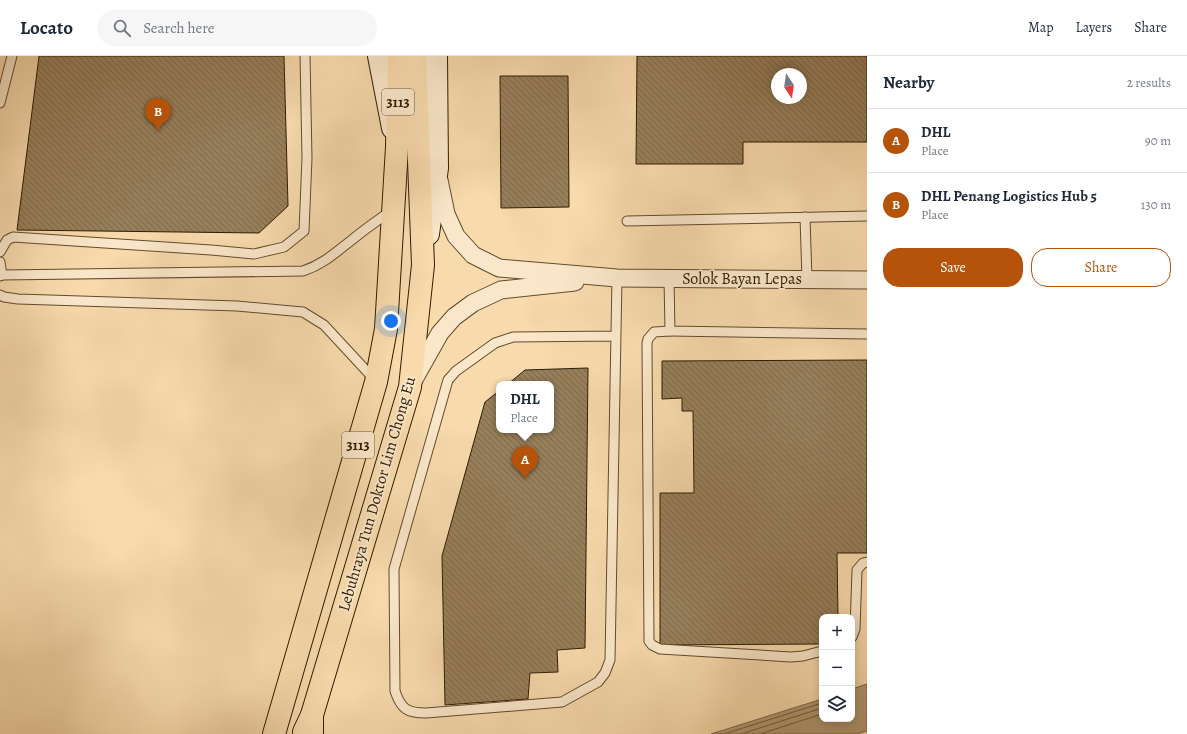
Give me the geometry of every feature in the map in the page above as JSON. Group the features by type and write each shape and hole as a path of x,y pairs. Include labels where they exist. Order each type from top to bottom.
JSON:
{"highway":[{"name":"Lebuhraya Tun Doktor Lim Chong Eu","path":"274,734 376,382 386,329 397,147 400,56"},
{"name":"Lebuhraya Tun Doktor Lim Chong Eu","path":"309,728 410,387 423,265 415,56"}],"main road":[{"path":"379,56 397,147"},
{"path":"423,265 437,168 436,56"}],"street":[{"name":"Solok Bayan Lepas","path":"437,168 446,214 456,236 473,255 499,268 617,278 867,280"},
{"name":"Solok Bayan Lepas","path":"410,387 440,333 454,317 473,303 501,290 617,278"}],"lane":[{"path":"0,103 12,56"},
{"path":"0,252 7,240 13,237 254,254 284,247 304,230 307,158 305,56"},
{"path":"0,262 1,276 303,271 315,267 328,259 353,238 393,210"},
{"path":"627,221 867,216"},
{"path":"805,217 807,279"},
{"path":"616,336 513,337 494,343 456,371 448,380 394,569 394,692 398,702 405,709 416,713 426,714 562,702 598,682 605,674 610,660 616,336 617,278"},
{"path":"669,278 670,331"},
{"path":"0,295 18,299 238,306 303,312 324,325 376,382"},
{"path":"819,652 803,656 784,657 660,649 652,645 649,641 647,343 648,339 654,332 670,331 867,334"},
{"path":"855,629 857,570 863,563 867,562"}],"water":[{"path":"867,684 867,731 856,734 711,734 819,700 819,722 855,722 855,688"}],"building":[{"path":"39,56 284,56 288,206 259,233 17,230"},
{"path":"637,56 867,56 867,142 743,142 743,164 636,164"},
{"path":"500,76 568,76 569,207 501,208"},
{"path":"867,360 867,553 837,553 838,614 819,614 819,644 660,645 660,493 694,493 693,411 682,411 682,398 662,399 662,361"},
{"path":"588,368 585,648 557,650 558,672 530,673 528,699 445,705 442,556 485,402 496,393 496,433 554,433 554,381 512,381 525,370"}],"place":[{"name":"DHL Penang Logistics Hub 5","path":"158,131"},
{"name":"DHL","path":"525,479"}]}
